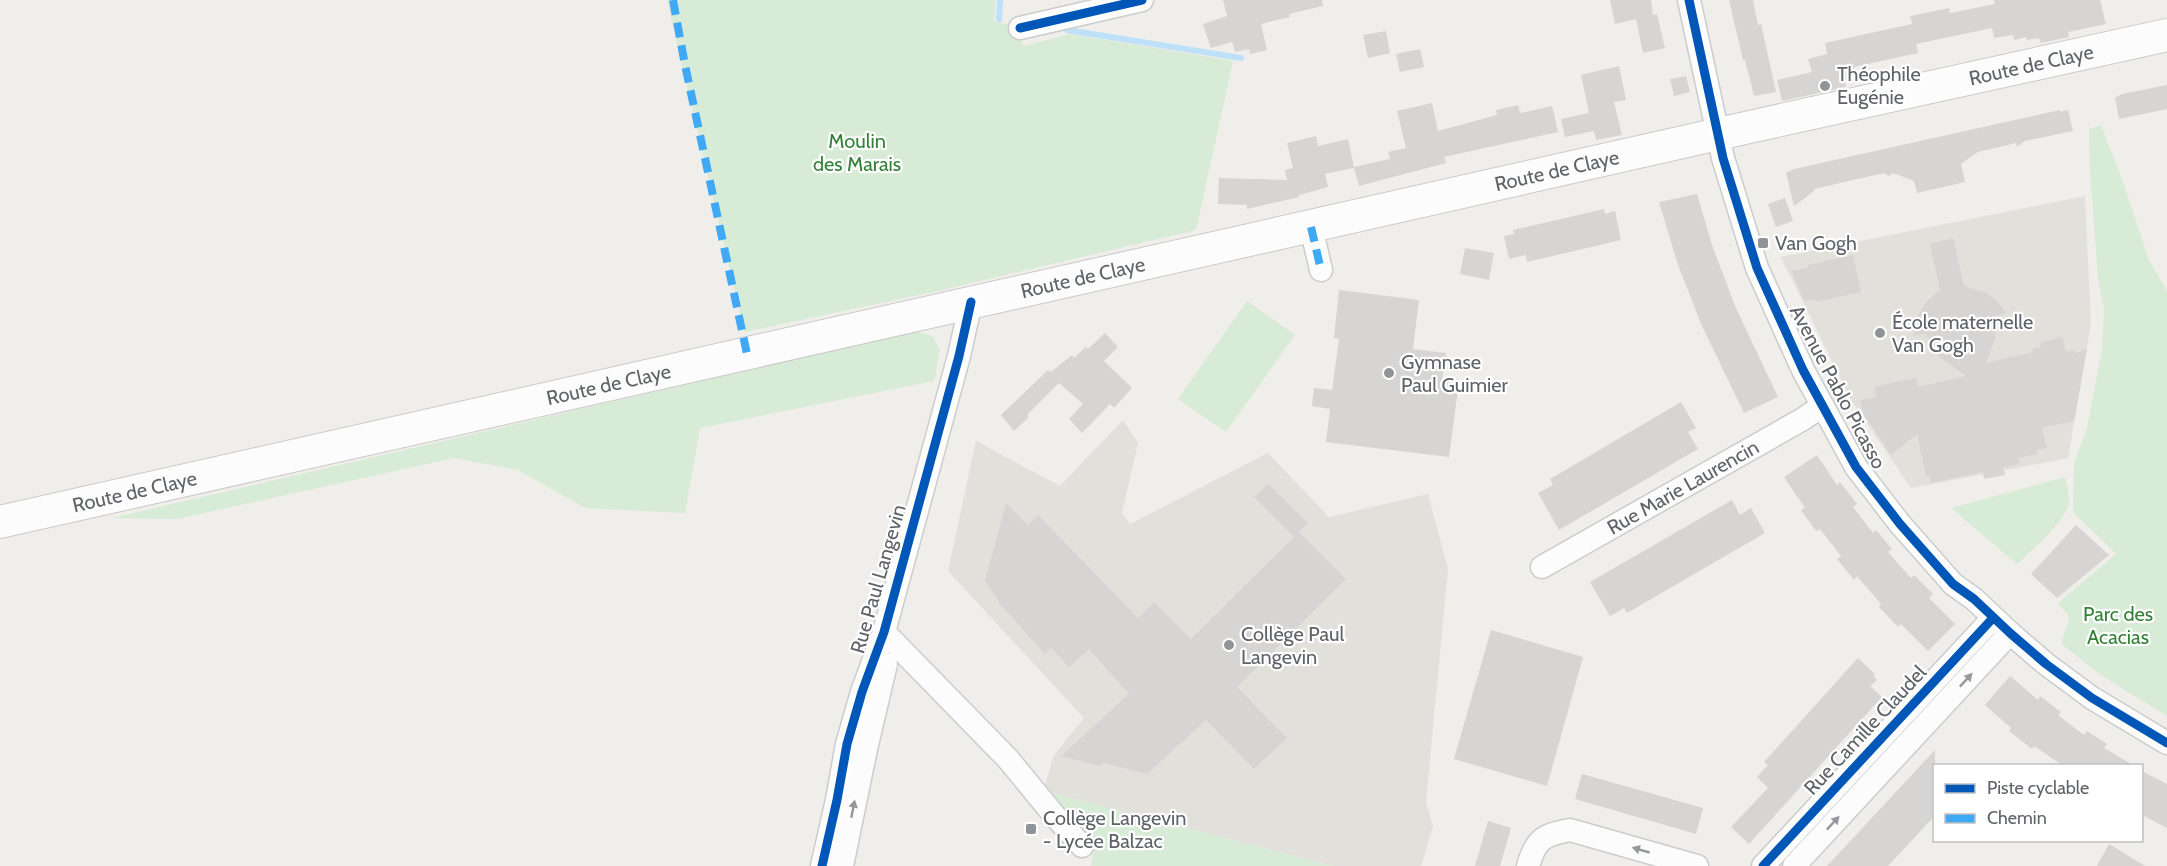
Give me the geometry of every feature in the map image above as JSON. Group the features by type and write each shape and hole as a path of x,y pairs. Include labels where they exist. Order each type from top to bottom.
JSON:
{"main road":[{"name":"Route de Claye","path":"0,522 2167,35"}],"street":[{"path":"1020,28 1142,0"},
{"name":"Avenue Pablo Picasso","path":"1689,0 1723,158 1757,268 1803,370 1838,430 1856,467 1900,524 1953,584 1974,599 2001,626 2092,698 2167,743"},
{"path":"1311,227 1321,270"},
{"name":"Rue Paul Langevin","path":"822,866 837,800 846,744 884,632 959,356 971,302"},
{"name":"Rue Marie Laurencin","path":"1542,567 1822,406"},
{"name":"Rue Camille Claudel","path":"1763,866 2001,626"},
{"name":"Rue Camille Claudel","path":"1794,866 2001,626"},
{"path":"884,632 1008,759 1082,846"},
{"name":"Rue Paul Langevin","path":"842,866 886,666 884,632"},
{"path":"1528,866 1533,849 1548,834 1570,830 1697,866"}],"shaded area":[{"path":"2085,196 2091,324 2068,458 1911,488 1851,400 1781,257"},
{"name":"Collège Paul Langevin","path":"1123,420 1138,443 1122,513 1130,524 1268,453 1329,517 1428,494 1448,569 1426,802 1433,826 1421,866 1333,866 1043,791 1054,755 1084,718 948,571 976,441 1060,486"}],"green space":[{"name":"Moulin des Marais","path":"667,0 996,0 994,21 1018,27 1023,46 1071,34 1233,61 1196,230 942,290 744,332"},
{"name":"Parc des Acacias","path":"2101,125 2149,260 2167,291 2167,716 2099,674 2062,644 2069,616 2058,603 2116,554 2073,512 2074,464 2087,428 2102,349 2104,309 2098,280 2089,129"},
{"path":"1247,301 1295,335 1226,432 1178,399"},
{"path":"916,331 932,336 940,350 934,381 700,428 685,513 585,508 518,470 454,458 177,519 112,518"},
{"path":"2065,477 2069,498 2067,509 2048,535 2017,564 1951,508"},
{"path":"1043,791 1333,866 1091,866 1094,850 1089,841"}],"building":[{"path":"1223,0 1322,0 1323,6 1261,24 1267,50 1250,54 1249,49 1235,52 1232,42 1211,48 1203,24 1227,16"},
{"path":"1610,0 1651,0 1653,15 1657,14 1665,48 1643,53 1636,19 1615,24"},
{"path":"1729,0 1753,0 1758,25 1761,24 1776,92 1754,96"},
{"path":"1994,0 2100,0 2106,24 2068,32 2069,37 2041,43 2039,38 2027,40 2026,37 2014,40 2013,35 1994,38 1992,28 1916,44 1918,53 1854,67 1856,78 1845,80 1846,87 1782,101 1777,80 1812,72 1808,59 1827,54 1825,43 1912,24 1910,16 1949,8 1950,13 1995,4"},
{"path":"1386,31 1390,53 1368,58 1363,35"},
{"path":"1420,49 1424,67 1400,72 1396,54"},
{"path":"1619,66 1626,100 1614,102 1622,135 1596,140 1594,131 1565,137 1561,119 1589,113 1581,75"},
{"path":"1686,76 1690,92 1674,96 1670,79"},
{"path":"2167,85 2167,109 2119,119 2115,98 2122,94"},
{"path":"1432,103 1438,131 1497,115 1496,110 1518,105 1520,113 1552,106 1558,132 1444,157 1446,163 1359,186 1354,168 1325,174 1328,187 1299,195 1299,197 1247,209 1247,205 1218,204 1219,178 1287,180 1285,170 1293,168 1287,143 1316,136 1318,146 1348,139 1354,167 1390,159 1388,152 1406,148 1397,111"},
{"path":"2060,110 2060,112 2068,110 2073,131 2025,141 2017,147 2016,143 1978,152 1961,164 1965,182 1917,193 1914,181 1893,173 1889,176 1884,173 1814,189 1794,206 1786,173 1794,169"},
{"path":"1697,194 1712,245 1735,306 1778,397 1744,413 1701,324 1678,265 1659,202"},
{"path":"1785,198 1793,221 1776,227 1768,204"},
{"path":"1604,209 1605,214 1615,211 1621,240 1527,262 1526,255 1509,259 1504,236 1514,234 1513,230"},
{"path":"1953,238 1964,286 1987,293 2006,313 1995,316 1995,339 1986,363 2033,352 2032,349 2041,347 2040,343 2062,337 2066,352 2074,350 2075,353 2087,349 2074,421 2042,428 2047,448 2036,450 2037,454 2018,458 2019,464 2003,467 2005,475 1984,479 1983,472 1931,483 1929,475 1926,476 1917,434 1891,455 1863,413 1860,400 1876,397 1874,387 1890,383 1916,378 1918,387 1966,376 1938,356 1926,333 1913,336 1917,317 1927,301 1940,290 1930,244"},
{"path":"1465,248 1494,253 1489,280 1460,274"},
{"path":"1853,255 1861,292 1816,302 1815,299 1804,301 1791,271"},
{"name":"Gymnase Paul Guimier","path":"1339,290 1419,300 1413,349 1446,353 1442,380 1459,382 1449,457 1326,442 1330,409 1312,406 1314,388 1332,390 1339,339 1334,338"},
{"path":"1105,333 1118,347 1104,361 1132,388 1114,408 1110,404 1082,433 1069,419 1083,404 1059,383 1014,431 1001,415 1048,370 1051,372 1072,355 1074,358 1086,347 1088,349"},
{"path":"1681,402 1696,428 1688,432 1698,449 1559,530 1538,493 1553,485 1550,479"},
{"path":"1817,455 1837,485 1840,482 1857,504 1853,507 1873,533 1876,530 1892,549 1888,552 1911,578 1914,575 1933,594 1929,598 1955,624 1928,651 1901,624 1898,627 1879,607 1881,604 1857,576 1854,580 1837,559 1841,556 1820,529 1816,531 1801,510 1805,508 1784,477"},
{"path":"1268,484 1308,523 1299,532 1346,579 1237,687 1287,738 1254,769 1206,720 1147,774 1104,763 1100,766 1061,756 1129,694 1089,649 1069,667 1051,648 1045,654 1001,605 985,581 1006,503 1028,525 1038,515 1138,618 1154,602 1191,639 1294,537 1254,497"},
{"path":"1732,500 1740,515 1751,508 1765,533 1627,613 1624,608 1610,616 1590,582"},
{"path":"2076,525 2109,555 2057,598 2031,574"},
{"path":"1491,630 1583,657 1547,786 1454,759"},
{"path":"1858,658 1875,674 1873,676 1877,680 1870,686 1882,697 1749,844 1731,827 1768,788 1757,777 1768,765 1764,762"},
{"path":"2010,676 2038,700 2040,696 2061,712 2058,715 2084,735 2087,731 2107,744 2104,748 2131,764 2061,764 2034,746 2032,749 2009,731 2011,728 1985,705"},
{"path":"1935,750 1933,818 1888,866 1827,866"},
{"path":"2143,772 2167,784 2167,828 2143,816"},
{"path":"1582,774 1703,808 1696,834 1575,799"},
{"path":"1488,821 1511,828 1500,866 1475,866"},
{"path":"2109,844 2145,866 2097,866"}],"waterway":[{"path":"999,19 1000,0"},
{"path":"1067,30 1241,58"}],"marked path":[{"path":"673,0 747,354"},
{"path":"1311,227 1321,270"}],"cycle path":[{"path":"1020,28 1142,0"},
{"path":"1689,0 1723,158 1757,268 1803,370 1856,467 1900,524 1953,584 1974,599 2046,664 2092,698 2167,743"},
{"path":"822,866 847,744 862,692 884,632 959,356 971,302"},
{"path":"1763,866 1993,618"}],"place":[{"name":"Théophile Eugénie","path":"1825,86"},
{"name":"Van Gogh","path":"1763,243"},
{"name":"École maternelle Van Gogh","path":"1880,333"},
{"name":"Gymnase Paul Guimier","path":"1389,373"},
{"name":"Collège Paul Langevin","path":"1229,645"},
{"name":"Collège Langevin - Lycée Balzac","path":"1031,829"}]}
